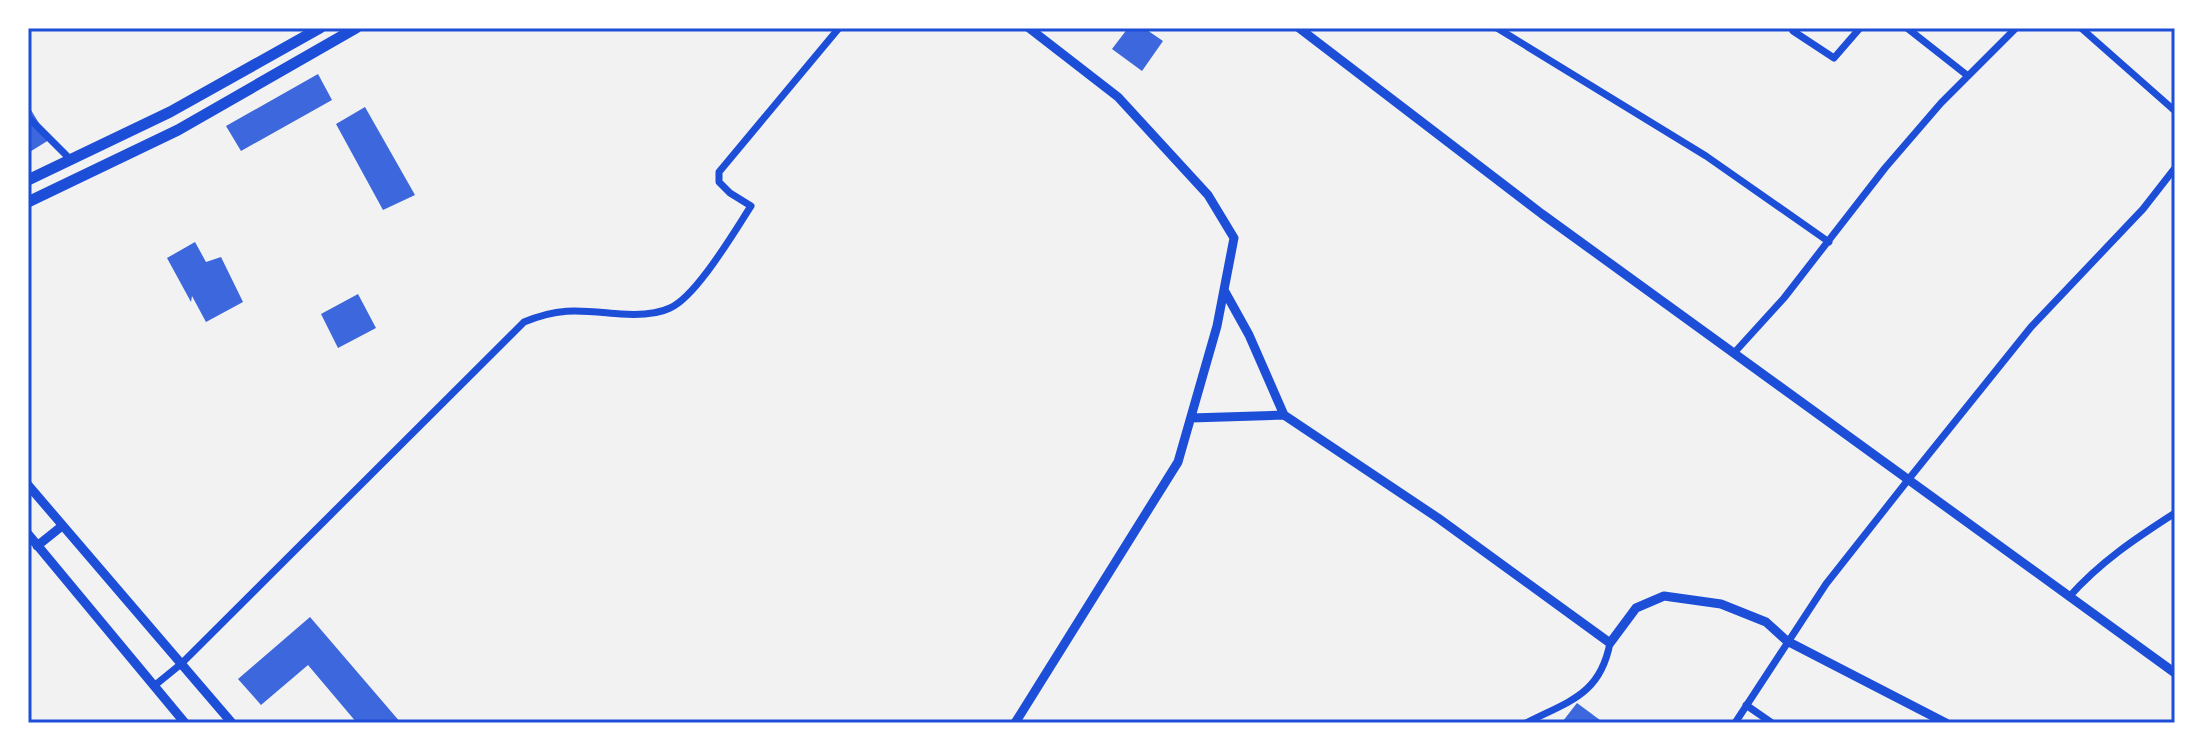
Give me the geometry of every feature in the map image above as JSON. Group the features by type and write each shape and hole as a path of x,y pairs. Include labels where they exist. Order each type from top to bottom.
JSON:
{"main road":[{"path":"28,180 170,112 320,28"},
{"path":"28,202 178,130 356,28"},
{"path":"170,112 178,130"}],"street":[{"path":"154,686 181,664 524,322 547,312 587,310 648,314 672,308 691,293 751,206 719,182 719,172 839,28"},
{"path":"1015,723 1178,462 1217,326 1234,238 1208,195 1118,97 1029,28"},
{"path":"1299,28 1542,214 2175,673"},
{"path":"1498,28 1706,156 1829,242"},
{"path":"1793,31 1834,58 1860,28"},
{"path":"1907,28 1968,76"},
{"path":"1734,353 1829,242 1885,168 2016,28"},
{"path":"2081,28 2175,111"},
{"path":"28,117 71,160"},
{"path":"1735,723 1826,584 1908,480 2031,327 2143,209 2175,168"},
{"path":"1224,290 1249,335 1284,415 1438,518 1610,643"},
{"path":"1191,418 1284,415"},
{"path":"28,485 232,723"},
{"path":"2069,597 2091,572 2114,553 2175,513"},
{"path":"37,546 62,526"},
{"path":"28,534 185,723"},
{"path":"1526,723 1589,688 1601,673 1610,643 1636,608 1664,596 1721,604 1766,622 1787,641 1946,723"},
{"path":"1746,705 1772,723"}],"building":[{"path":"1128,28 1144,28 1163,41 1142,71 1112,49"},
{"path":"318,74 332,100 241,151 226,126"},
{"path":"28,105 49,140 28,153"},
{"path":"365,107 415,195 383,210 336,124"},
{"path":"195,242 206,262 221,257 243,302 206,322 192,296 191,302 167,258"},
{"path":"358,294 376,328 338,348 321,314"},
{"path":"310,617 401,723 357,723 308,665 261,705 238,679"},
{"path":"1577,703 1604,723 1563,721"}]}
